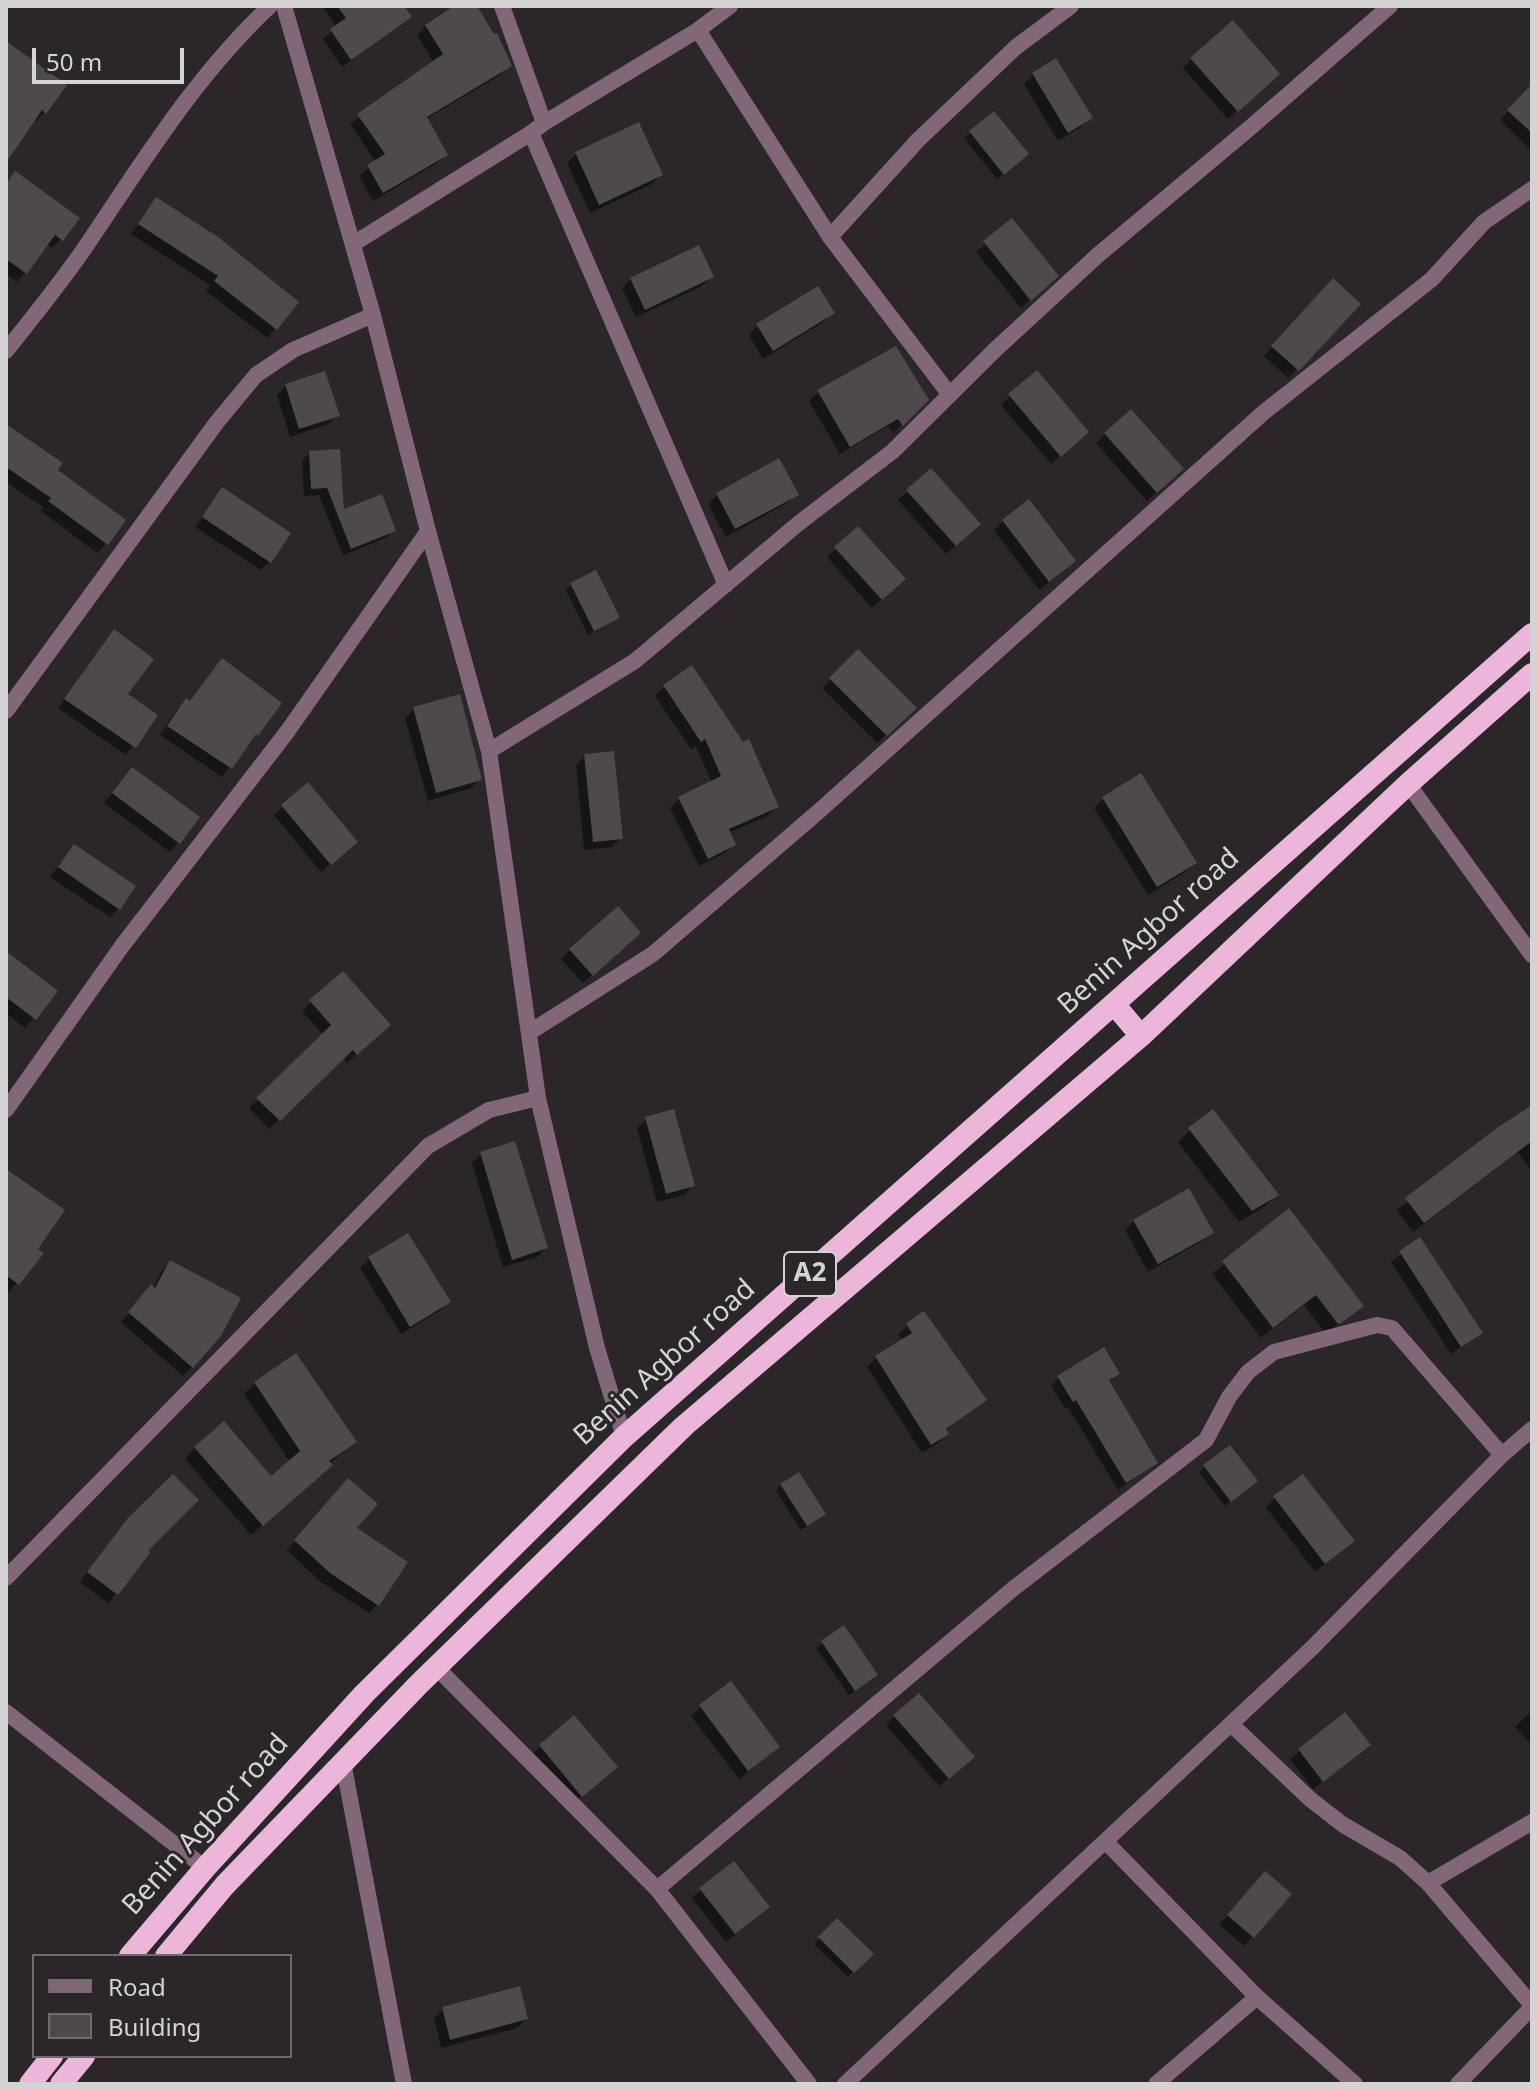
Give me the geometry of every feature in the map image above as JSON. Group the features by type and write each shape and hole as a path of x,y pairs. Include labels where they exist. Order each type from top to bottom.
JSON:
{"highway":[{"name":"Benin Agbor road","path":"132,1954 205,1868 365,1693 624,1437 1532,634"},
{"name":"Benin Agbor road","path":"168,1954 225,1885 343,1762 684,1426 1141,1036 1408,784 1532,674"},
{"path":"1114,1004 1141,1036"},
{"path":"30,2084 50,2058"},
{"path":"61,2084 82,2058"}],"street":[{"path":"6,351 81,253 164,130 243,31 270,6"},
{"path":"284,6 373,315 489,751 538,1098 597,1348 624,1437"},
{"path":"502,6 538,128 726,585"},
{"path":"353,244 698,30 713,12 730,6"},
{"path":"830,237 918,140 1016,47 1071,6"},
{"path":"489,751 635,661 799,523 893,451 1098,255 1390,6"},
{"path":"698,30 830,237 950,395"},
{"path":"530,1032 653,954 818,812 1263,413 1432,279 1484,222 1532,189"},
{"path":"6,711 217,422 256,375 293,350 373,315"},
{"path":"6,1110 122,946 287,732 428,531"},
{"path":"1408,784 1532,955"},
{"path":"6,1578 428,1146 489,1110 538,1098"},
{"path":"657,1889 1014,1588 1206,1440 1229,1397 1248,1372 1274,1352 1377,1325 1392,1328 1502,1455"},
{"path":"845,2084 1232,1725 1502,1455 1532,1429"},
{"path":"436,1667 657,1889 809,2084"},
{"path":"6,1712 205,1868"},
{"path":"1232,1725 1321,1808 1400,1858 1428,1883 1532,2006 1458,2084"},
{"path":"343,1762 404,2084"},
{"path":"1428,1883 1532,1822"},
{"path":"1106,1842 1257,1997 1355,2084"},
{"path":"1156,2084 1257,1997"}],"building":[{"path":"337,6 404,6 412,17 351,60 330,29 346,18"},
{"path":"454,6 477,6 494,34 497,33 512,66 427,117 448,155 383,193 367,165 385,154 357,114 443,54 425,25"},
{"path":"1233,20 1280,74 1238,112 1190,58"},
{"path":"6,41 67,85 46,114 42,110 6,163"},
{"path":"1056,58 1093,118 1068,133 1032,73"},
{"path":"1532,84 1532,133 1507,110"},
{"path":"994,111 1029,154 1004,175 969,131"},
{"path":"639,122 663,175 599,205 575,152"},
{"path":"15,171 80,218 63,241 55,235 27,274 6,259 6,184"},
{"path":"156,197 218,237 299,302 277,330 214,281 218,276 138,224"},
{"path":"1012,218 1059,276 1031,301 983,241"},
{"path":"699,245 714,277 645,310 630,278"},
{"path":"1333,278 1361,304 1299,371 1271,346"},
{"path":"818,286 835,313 773,351 756,324"},
{"path":"896,346 929,400 903,426 898,419 850,447 817,390"},
{"path":"1037,370 1089,432 1061,457 1008,394"},
{"path":"325,371 340,416 299,429 285,384"},
{"path":"1131,409 1184,469 1157,493 1104,433"},
{"path":"6,424 63,463 58,470 126,520 108,545 48,501 51,498 6,467"},
{"path":"340,449 344,509 382,494 396,531 351,549 327,488 311,489 309,451"},
{"path":"779,458 799,495 735,529 716,493"},
{"path":"931,468 981,524 956,546 906,490"},
{"path":"222,487 291,533 271,563 202,517"},
{"path":"1029,499 1076,561 1049,582 1002,520"},
{"path":"858,526 906,579 882,600 834,547"},
{"path":"596,570 620,618 594,631 570,583"},
{"path":"114,629 154,659 128,694 158,715 136,748 64,699"},
{"path":"858,649 917,708 887,736 829,678"},
{"path":"222,658 282,703 232,769 167,726 186,698 190,701"},
{"path":"692,665 743,742 749,739 779,807 729,829 736,845 708,859 678,797 721,776 705,739 701,742 663,685"},
{"path":"460,694 482,780 436,793 413,707"},
{"path":"614,751 623,839 593,842 584,754"},
{"path":"132,767 200,817 180,844 112,793"},
{"path":"1141,773 1197,863 1157,887 1102,797"},
{"path":"308,782 358,842 331,865 281,805"},
{"path":"74,844 136,886 120,910 58,867"},
{"path":"618,906 641,933 593,976 569,949"},
{"path":"6,951 58,991 36,1020 6,997"},
{"path":"343,971 391,1025 357,1055 353,1050 280,1121 256,1098 331,1025 309,1000"},
{"path":"1532,1105 1532,1141 1424,1223 1405,1198"},
{"path":"674,1109 695,1186 666,1194 645,1117"},
{"path":"1213,1109 1279,1195 1252,1211 1188,1128"},
{"path":"515,1141 548,1248 512,1260 480,1152"},
{"path":"6,1169 65,1210 38,1249 44,1253 19,1285 6,1275"},
{"path":"1189,1188 1214,1233 1158,1264 1133,1220"},
{"path":"1289,1208 1364,1306 1341,1323 1338,1324 1316,1295 1273,1328 1222,1261"},
{"path":"408,1233 451,1302 410,1327 368,1257"},
{"path":"1420,1237 1483,1333 1461,1347 1399,1251"},
{"path":"170,1260 241,1298 221,1336 193,1368 128,1312 151,1284 155,1288"},
{"path":"924,1311 987,1400 946,1429 949,1434 931,1445 875,1356 912,1333 906,1323"},
{"path":"1104,1347 1120,1374 1109,1380 1158,1463 1126,1483 1076,1400 1073,1402 1057,1376"},
{"path":"296,1353 357,1442 329,1461 333,1465 263,1526 194,1447 224,1421 271,1476 300,1451 254,1382"},
{"path":"1230,1445 1258,1481 1231,1502 1203,1465"},
{"path":"799,1472 826,1514 807,1526 780,1484"},
{"path":"173,1474 199,1500 148,1551 150,1553 118,1595 87,1572 127,1519"},
{"path":"1303,1474 1355,1541 1325,1564 1273,1496"},
{"path":"348,1478 378,1504 357,1528 408,1562 379,1606 330,1573 294,1540"},
{"path":"844,1625 878,1675 855,1691 821,1641"},
{"path":"731,1681 780,1747 748,1771 699,1705"},
{"path":"919,1693 975,1757 949,1779 893,1715"},
{"path":"1345,1712 1371,1745 1323,1782 1298,1749"},
{"path":"574,1715 618,1767 582,1797 539,1745"},
{"path":"734,1861 770,1907 735,1934 699,1888"},
{"path":"1265,1871 1292,1894 1254,1938 1227,1915"},
{"path":"837,1918 874,1954 854,1973 818,1937"},
{"path":"520,1986 528,2019 450,2040 442,2007"}]}
